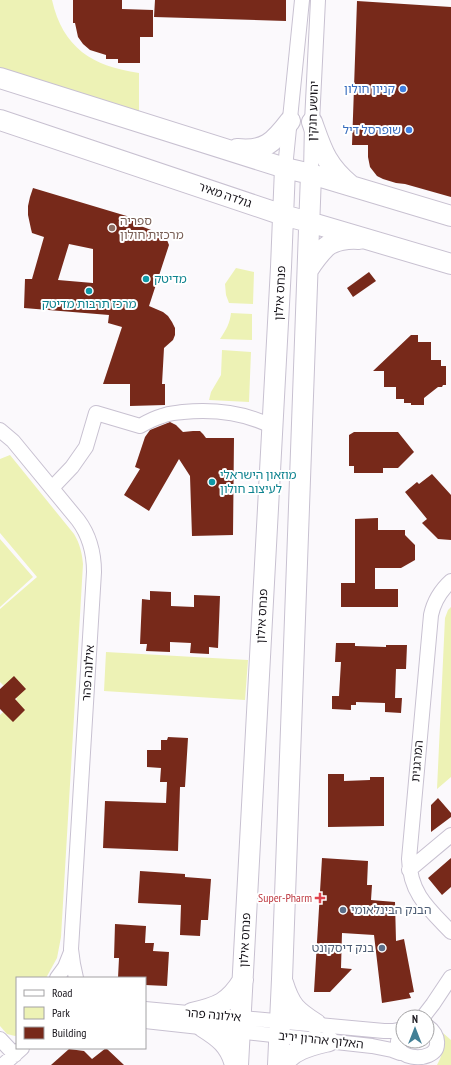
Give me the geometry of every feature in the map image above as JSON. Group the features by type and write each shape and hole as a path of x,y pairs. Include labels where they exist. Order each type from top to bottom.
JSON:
{"street":[{"name":"יהושע חנקין","path":"285,168 302,0"},
{"name":"יהושע חנקין","path":"310,222 312,122 318,0"},
{"path":"0,78 285,168 311,174 451,216"},
{"name":"גולדה מאיר","path":"0,120 283,215 451,264"},
{"path":"218,146 249,150 267,145 280,134 290,121"},
{"path":"312,122 320,146 326,158 340,176 354,187"},
{"name":"פנחס אילון","path":"237,1065 243,980 285,168"},
{"path":"219,194 242,205 267,224 276,238 280,254 281,267"},
{"path":"278,1065 310,222"},
{"path":"308,270 326,248 332,244 344,239 355,238 372,240"},
{"path":"52,488 72,467 86,447 96,413 140,426 170,414 196,411 218,411 251,418 272,427"},
{"name":"אילונה פהר","path":"0,430 13,441 85,529 91,544 94,561 71,950 76,977"},
{"name":"המרגנית","path":"451,581 443,588 436,598 431,615 409,854 409,870 421,901 451,932"},
{"path":"409,870 451,835"},
{"name":"אילונה פהר","path":"58,977 65,967 71,950"},
{"path":"429,1009 451,977"},
{"path":"282,979 286,994 291,1003 300,1014 316,1024"},
{"path":"237,1065 223,1042 197,1020 227,1000 236,992 243,980"},
{"path":"435,1011 440,995"},
{"name":"אילונה פהר","path":"146,1009 197,1020"},
{"name":"אילונה פהר","path":"146,1021 197,1020 240,1024"},
{"name":"האלוף אהרון יריב","path":"240,1024 280,1028 329,1041 392,1050 403,1058 418,1063 432,1060"},
{"name":"האלוף אהרון יריב","path":"280,1028 316,1024 395,1031"},
{"path":"432,1060 437,1047 437,1041 435,1038"},
{"path":"0,1039 13,1059"},
{"path":"283,1065 300,1050 329,1041"}],"green space":[{"path":"0,0 52,0 57,17 64,31 82,52 107,65 122,70 139,73 139,113 0,70"},
{"path":"236,268 254,272 253,304 229,303 226,295 225,284"},
{"path":"231,313 252,314 252,340 220,339 230,320"},
{"path":"222,350 251,352 249,402 209,400 211,392 221,375"},
{"path":"10,455 74,534 78,541 83,564 61,937 57,958 47,977 16,977 15,1036 7,1034 0,1026 0,715 17,699 0,682 0,609 37,577 0,533 0,459"},
{"path":"0,539 33,577 0,607"},
{"path":"451,607 451,777 437,789 445,618"},
{"path":"106,652 248,660 245,700 104,691"},
{"path":"443,1033 451,1040 451,1065 437,1065 443,1049"}],"building":[{"path":"73,0 122,0 122,9 153,10 153,37 140,37 140,63 118,63 118,59 106,59 106,55 90,50 83,44 78,37 75,23 73,23"},
{"path":"155,0 286,0 286,21 154,17"},
{"name":"קניון חולון","path":"357,1 451,7 451,197 405,184 396,183 377,176 370,167 368,145 352,145"},
{"name":"מרכז תרבות מדיטק","path":"33,188 140,220 138,225 159,233 167,240 169,245 149,306 163,312 168,316 175,328 173,340 164,348 162,384 165,384 165,405 130,406 130,384 103,384 122,327 108,323 109,315 24,308 25,279 32,279 44,237 32,233 28,215 30,197","holes":["69,244 93,249 93,283 58,280"]},
{"path":"369,272 376,281 353,297 347,288"},
{"path":"411,335 418,335 418,342 431,342 431,360 441,360 441,366 446,366 446,385 438,387 424,398 424,405 411,405 411,403 404,403 404,399 396,399 396,387 384,387 384,371 373,371"},
{"name":"מוזאון הישראלי לעיצוב חולון","path":"170,422 176,425 183,432 200,431 206,438 234,438 233,535 192,536 190,476 179,459 149,511 124,495 140,469 135,467 145,437 150,430"},
{"path":"354,432 398,432 414,452 398,468 383,468 383,473 354,473 354,466 349,466 349,435"},
{"path":"432,474 451,495 451,540 438,539 422,523 427,519 405,492 417,482 419,484"},
{"path":"378,518 378,530 405,530 405,535 415,545 415,560 401,568 375,568 375,589 398,589 398,607 341,607 341,583 355,583 355,519"},
{"path":"150,591 171,592 171,606 194,607 194,595 220,596 218,648 209,647 209,654 190,653 191,643 170,642 170,652 146,651 147,644 140,644 142,599 150,600"},
{"path":"336,643 355,643 355,646 386,647 386,645 407,645 406,669 396,669 395,698 402,698 401,713 385,712 385,703 356,702 356,705 351,705 351,710 332,709 332,696 339,696 341,662 335,662"},
{"path":"14,676 26,689 15,699 25,710 13,722 0,709 0,689"},
{"path":"168,737 188,738 185,787 180,787 178,851 103,848 105,801 166,803 167,782 160,782 161,768 147,767 147,750 161,750 161,740 167,740"},
{"path":"328,774 344,774 344,781 370,780 370,777 384,777 384,826 328,827"},
{"path":"438,798 451,813 451,817 431,832 431,805"},
{"path":"322,858 368,861 367,885 372,885 371,900 395,902 396,941 404,939 414,992 409,993 411,998 382,1003 374,935 342,933 341,968 352,969 330,992 314,992"},
{"path":"451,858 451,887 442,895 428,878"},
{"path":"140,871 185,874 185,877 211,879 208,920 201,920 200,936 180,935 181,905 138,903"},
{"path":"115,924 146,926 145,943 154,943 153,951 169,952 167,986 146,985 146,977 118,977 119,958 114,958"},
{"path":"69,1049 84,1051 92,1059 105,1049 107,1049 124,1065 51,1065"}],"place":[{"name":"קניון חולון","path":"403,89"},
{"name":"שופרסל דיל","path":"409,130"},
{"name":"ספריה מרכזית חולון","path":"112,228"},
{"name":"מדיטק","path":"146,279"},
{"name":"מרכז תרבות מדיטק","path":"89,291"},
{"name":"מוזאון הישראלי לעיצוב חולון","path":"212,482"},
{"name":"Super-Pharm","path":"320,898"},
{"name":"הבנק הבינלאומי","path":"343,910"},
{"name":"בנק דיסקונט","path":"382,948"}]}
